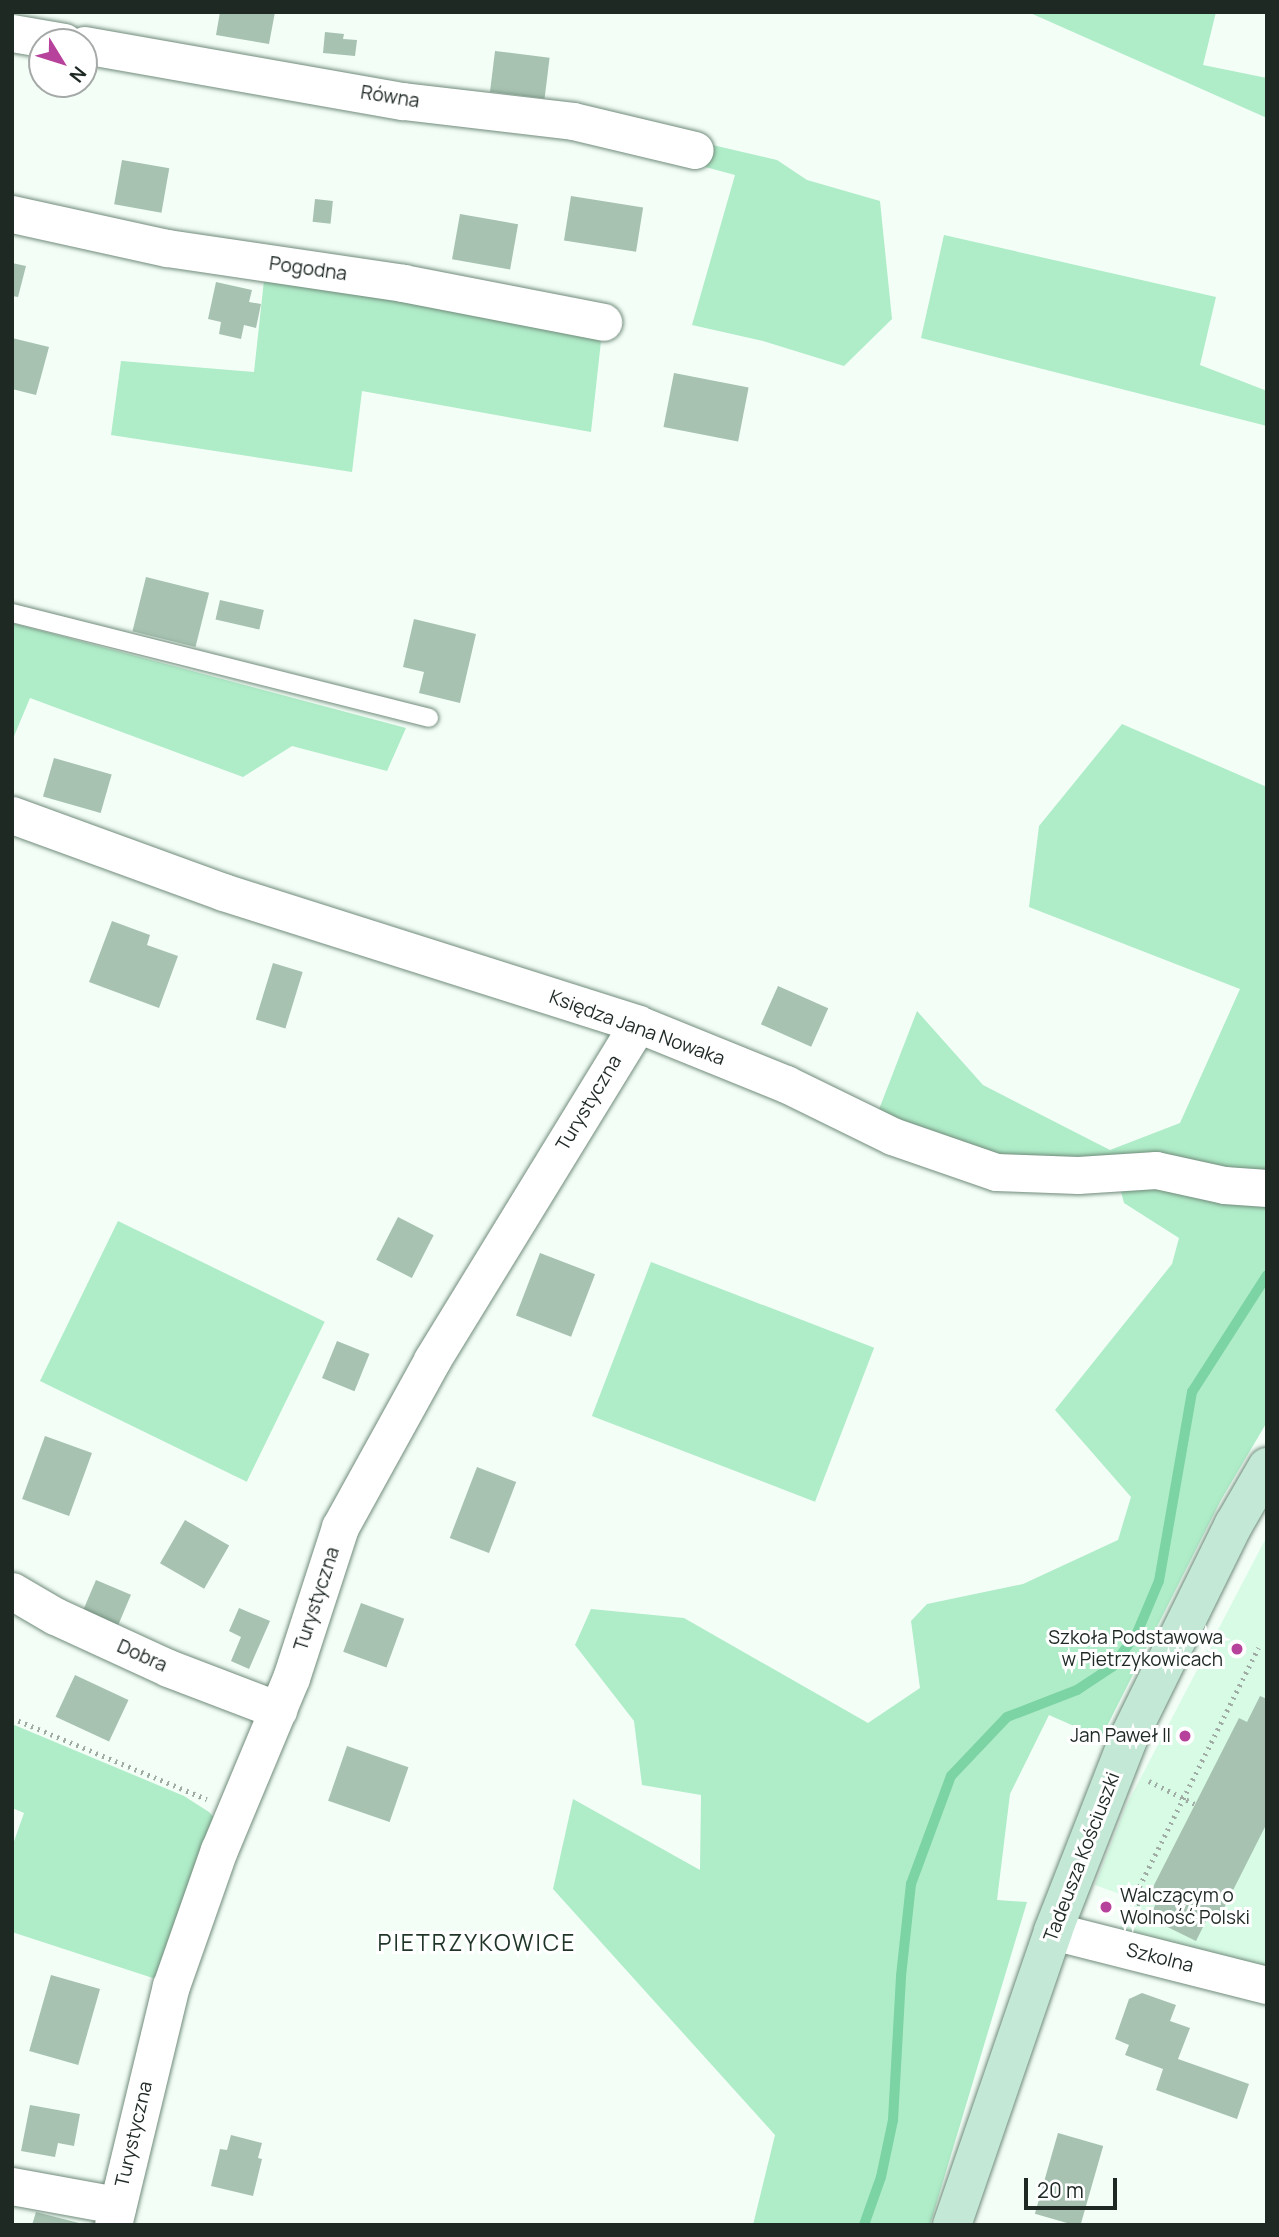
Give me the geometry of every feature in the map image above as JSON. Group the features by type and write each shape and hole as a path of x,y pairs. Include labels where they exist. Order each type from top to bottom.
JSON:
{"street":[{"name":"Równa","path":"98,47 403,101 573,121 695,150"},
{"name":"Pogodna","path":"12,214 167,248 403,283 603,322"},
{"name":"Księdza Jana Nowaka","path":"12,815 223,892 638,1024 786,1084 892,1136 996,1172 1079,1175 1156,1170 1224,1185 1267,1188"},
{"name":"Turystyczna","path":"115,2215 171,1986 232,1819 278,1710 340,1527 432,1360 638,1024"},
{"name":"Tadeusza Kościuszki","path":"952,2225 1053,1931 1129,1737 1234,1524 1267,1467"},
{"name":"Dobra","path":"12,1591 55,1616 168,1668 278,1710"},
{"name":"Szkolna","path":"1053,1931 1267,1985"},
{"path":"12,2186 115,2215"}],"lane":[{"path":"12,613 429,718"}],"path":[{"path":"1145,1924 1136,1893 1258,1648"},
{"path":"12,1718 205,1798 232,1819"},
{"path":"1146,1780 1195,1804"}],"shaded area":[{"name":"Szkoła Podstawowa w Pietrzykowicach","path":"1267,1536 1267,1975 1117,1937 1131,1898 1095,1885 1126,1806"}],"green space":[{"path":"1028,12 1216,12 1203,65 1267,78 1267,118"},
{"path":"704,143 777,160 807,180 880,201 892,319 844,366 763,341 692,325 735,175 698,165"},
{"path":"944,235 1216,297 1200,365 1267,391 1267,426 921,338"},
{"path":"265,271 602,332 591,432 362,391 352,472 111,435 121,361 254,372"},
{"path":"12,623 406,728 387,771 292,746 243,777 30,698 12,741"},
{"path":"1122,724 1267,787 1267,1422 1221,1500 1101,1738 1049,1715 1010,1794 997,1900 1027,1902 930,2225 753,2225 775,2135 553,1889 573,1799 700,1870 701,1795 642,1785 634,1721 575,1645 591,1609 684,1618 868,1723 920,1688 911,1621 927,1604 1023,1584 1118,1540 1131,1497 1055,1410 1172,1264 1179,1238 1124,1203 1114,1165 1009,1161 878,1112 917,1011 983,1085 1110,1150 1180,1123 1240,989 1029,907 1039,826"},
{"path":"118,1221 325,1322 247,1482 40,1381"},
{"path":"651,1262 874,1348 815,1502 592,1416"},
{"path":"12,1724 184,1796 209,1812 221,1825 162,1981 12,1932 12,1847 24,1813 12,1808"}],"building":[{"path":"220,12 275,12 269,44 216,35"},
{"path":"325,32 344,34 343,39 357,40 355,56 323,53"},
{"path":"495,51 550,58 545,98 490,92"},
{"path":"122,160 169,168 161,213 114,204"},
{"path":"571,196 643,207 636,252 564,240"},
{"path":"315,199 333,201 330,224 313,222"},
{"path":"460,214 518,224 510,270 452,259"},
{"path":"12,263 26,266 18,297 12,296"},
{"path":"216,282 252,290 249,302 261,304 256,328 244,325 241,339 219,334 221,322 208,319"},
{"path":"12,338 49,347 36,395 12,389"},
{"path":"674,373 749,388 738,441 664,427"},
{"path":"146,577 209,593 196,647 132,631"},
{"path":"220,600 264,610 259,630 216,619"},
{"path":"414,619 476,634 460,703 419,693 424,672 403,667"},
{"path":"54,758 112,775 101,813 43,796"},
{"path":"112,921 150,935 147,945 178,956 159,1008 89,982"},
{"path":"273,963 303,972 285,1028 256,1019"},
{"path":"778,986 828,1008 811,1047 761,1024"},
{"path":"398,1217 434,1235 412,1278 376,1260"},
{"path":"540,1253 595,1274 571,1337 516,1316"},
{"path":"337,1341 369,1354 354,1391 322,1378"},
{"path":"45,1436 92,1453 69,1516 22,1499"},
{"path":"477,1467 516,1482 489,1553 450,1538"},
{"path":"185,1520 229,1546 204,1589 160,1563"},
{"path":"96,1580 131,1595 117,1629 82,1614"},
{"path":"361,1603 404,1619 386,1668 343,1652"},
{"path":"239,1608 270,1621 249,1669 231,1661 241,1637 229,1631"},
{"path":"75,1675 128,1700 109,1742 56,1717"},
{"path":"1260,1696 1267,1699 1267,1823 1218,1920 1209,1915 1196,1941 1149,1918 1160,1895 1153,1887 1239,1718 1247,1722"},
{"path":"347,1746 408,1767 390,1822 328,1801"},
{"path":"51,1975 100,1989 78,2065 29,2051"},
{"path":"1142,1993 1176,2005 1170,2021 1190,2028 1178,2059 1249,2084 1237,2119 1156,2090 1163,2069 1125,2055 1129,2045 1115,2039 1129,1999"},
{"path":"30,2105 80,2114 74,2146 58,2143 55,2157 21,2151"},
{"path":"1058,2133 1103,2146 1081,2225 1035,2214"},
{"path":"231,2135 262,2143 258,2158 262,2159 253,2196 211,2186 220,2149 227,2150"},
{"path":"36,2212 83,2224 83,2225 32,2225"}],"waterway":[{"path":"864,2225 881,2177 893,2120 901,1976 911,1884 951,1776 1007,1717 1077,1690 1112,1667 1137,1633 1159,1581 1192,1392 1267,1275"}],"place":[{"name":"Szkoła Podstawowa w Pietrzykowicach","path":"1237,1649"},
{"name":"Jan Paweł II","path":"1185,1736"},
{"name":"Walczącym o Wolność Polski","path":"1106,1907"}],"district":[{"name":"PIETRZYKOWICE","path":"477,1942"}]}
